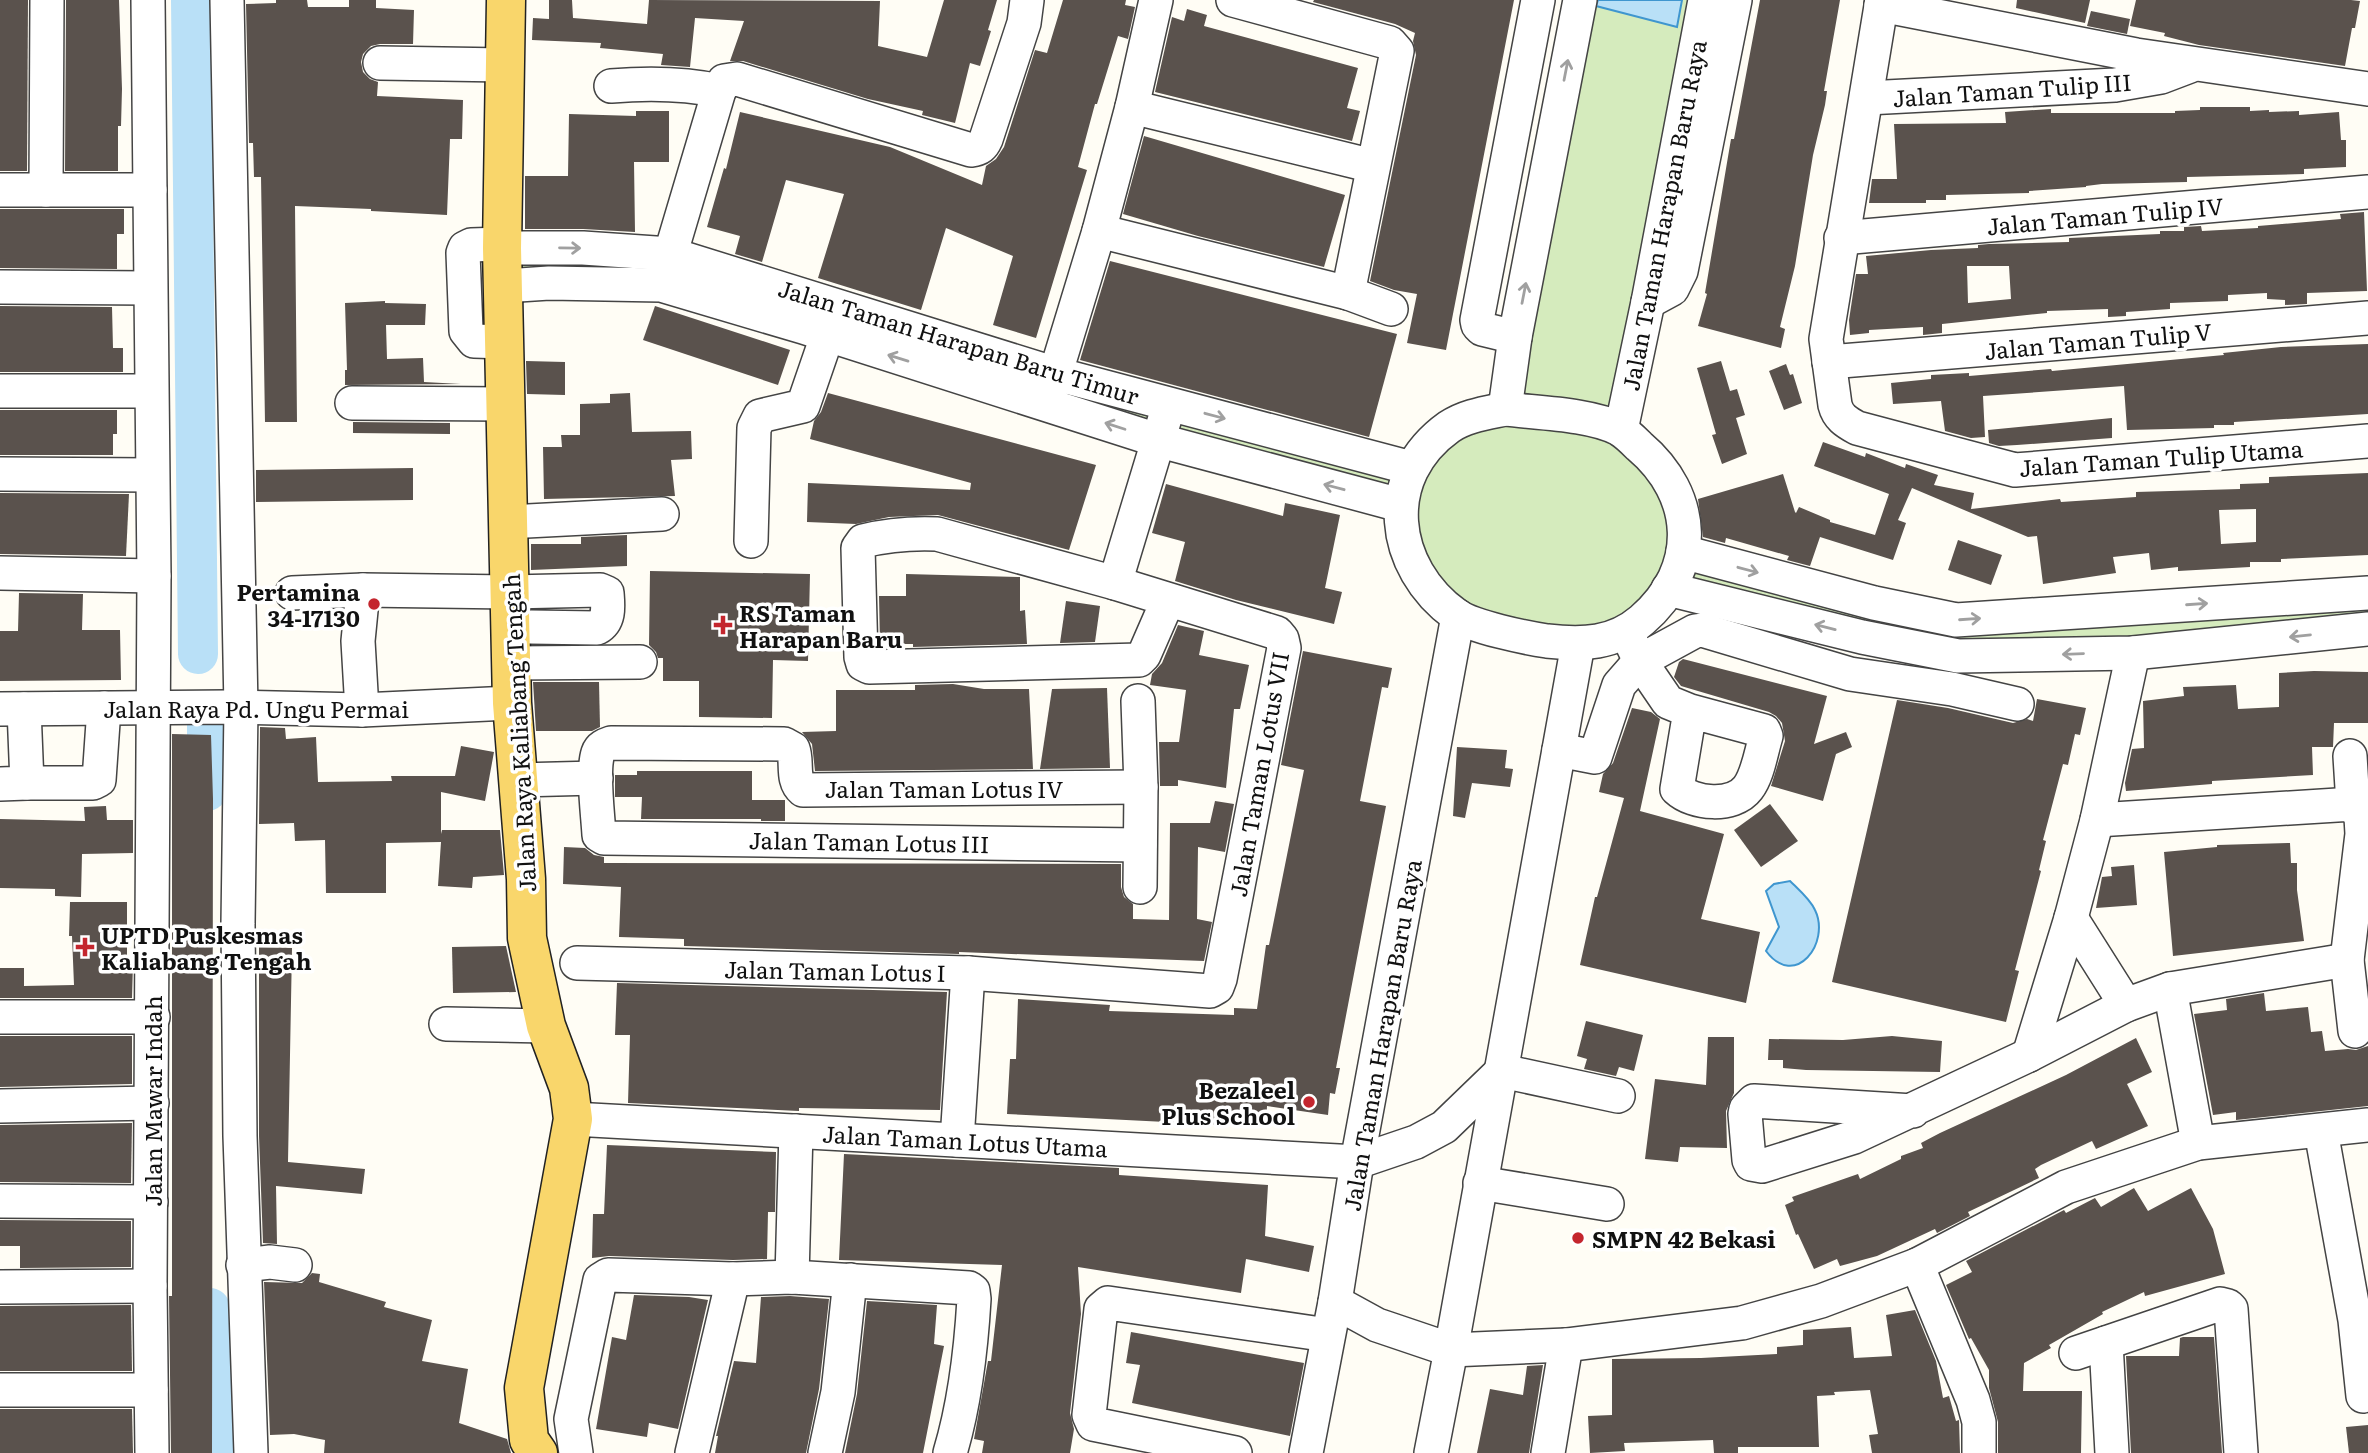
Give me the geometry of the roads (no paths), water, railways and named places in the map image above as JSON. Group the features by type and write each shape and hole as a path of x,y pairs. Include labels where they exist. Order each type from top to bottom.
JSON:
{"main road":[{"name":"Jalan Raya Kaliabang Tengah","path":"506,0 502,246 512,703 526,879 527,938 546,1026 569,1088 573,1119 524,1388 529,1440 538,1453"}],"street":[{"path":"46,190 47,0"},
{"path":"148,0 154,576 165,707"},
{"path":"163,0 165,707"},
{"path":"227,0 243,1265 251,1453"},
{"path":"665,269 724,81 737,79 977,150 983,146 986,139 1021,32 1027,0"},
{"path":"1051,389 1099,231 1132,107 1156,0"},
{"path":"1233,0 1390,43 1397,51 1348,293"},
{"path":"1515,337 1482,329 1477,320 1538,0"},
{"path":"1504,409 1515,337 1580,0"},
{"name":"Jalan Taman Harapan Baru Raya","path":"1620,430 1648,302 1705,0"},
{"path":"1648,302 1672,289 1681,271 1735,0"},
{"name":"Jalan Taman Tulip III","path":"1882,3 2136,55 2368,89"},
{"name":"Jalan Taman Tulip Utama","path":"1882,3 1826,339 1835,405 1844,421 1857,428 2012,470 2368,441"},
{"path":"380,63 505,65"},
{"name":"Jalan Taman Tulip III","path":"1867,98 2115,85 2161,77 2197,64"},
{"path":"611,86 651,83 719,91"},
{"path":"1132,107 1373,166"},
{"path":"0,190 150,190"},
{"name":"Jalan Taman Tulip IV","path":"1842,238 2368,192"},
{"path":"1099,231 1348,293 1391,309"},
{"name":"Jalan Taman Harapan Baru Timur","path":"505,342 474,341 466,331 465,248 471,245 583,248 665,269 1051,389 1157,440 1400,505"},
{"name":"Jalan Taman Harapan Baru Timur","path":"504,286 665,269"},
{"path":"0,287 150,288"},
{"name":"Jalan Taman Tulip V","path":"1829,362 2368,318"},
{"path":"751,541 756,420 760,416 803,406 832,320"},
{"name":"Jalan Taman Harapan Baru Timur","path":"1051,389 1170,404 1410,468"},
{"path":"0,391 150,391"},
{"path":"352,403 506,404"},
{"path":"1115,583 1170,404"},
{"path":"1504,409 1600,421 1620,430 1657,461 1671,481 1679,500 1685,531 1678,572 1654,610 1626,632 1594,643 1578,644 1521,638 1458,617 1437,597 1416,570 1402,535 1400,505 1410,468 1450,427 1468,418 1504,409"},
{"path":"0,474 152,475"},
{"path":"507,522 662,514"},
{"name":"Jalan Taman Lotus VII","path":"968,973 1200,991 1210,991 1217,986 1284,648 1282,639 1277,633 1115,583 937,534 863,541 858,548 863,664 869,667 1139,660 1144,655 1168,600"},
{"path":"1683,552 1874,603 1956,620 2368,593"},
{"path":"0,573 154,576"},
{"path":"1668,589 1862,637 1958,656 2133,653 2368,629"},
{"path":"362,710 358,641 363,590"},
{"path":"292,593 363,590 600,590 607,593 607,619 597,628 530,628"},
{"path":"1850,674 1874,603"},
{"name":"Jalan Taman Harapan Baru Raya","path":"1306,1453 1458,617"},
{"path":"1559,750 1595,757 1619,685 1640,661 1688,633 1702,630 1850,674 1952,690 2017,705"},
{"path":"1626,632 1640,661 1668,702 1690,711"},
{"path":"1431,1453 1578,644"},
{"path":"2029,1055 2071,918 2097,820 2133,653"},
{"path":"512,663 640,662"},
{"path":"1138,701 1140,887"},
{"name":"Jalan Raya Pd. Ungu Permai","path":"12,709 165,707 362,710 512,703"},
{"name":"Jalan Mawar Indah","path":"152,1453 150,1286 153,1017 165,707"},
{"path":"12,709 14,783 93,783 99,780 101,773 104,708"},
{"name":"Jalan Taman Lotus IV","path":"596,778 597,754 601,747 611,743 783,744 793,748 796,782 803,790 1141,787"},
{"path":"2350,756 2353,804 2361,817 2362,834 2347,960 2355,1031"},
{"path":"518,780 596,778"},
{"name":"Jalan Taman Lotus III","path":"596,778 599,835 604,838 1140,845"},
{"path":"2097,820 2353,804"},
{"path":"2071,918 2126,1005"},
{"path":"1913,1111 2126,1005 2170,989 2347,960"},
{"name":"Jalan Taman Lotus I","path":"577,963 968,973 957,1140"},
{"path":"2170,989 2198,1143"},
{"path":"0,1017 153,1017"},
{"path":"446,1024 546,1026"},
{"path":"1357,1162 1416,1142 1444,1127 1502,1071"},
{"path":"1502,1071 1618,1096"},
{"path":"0,1106 152,1103"},
{"name":"Jalan Taman Lotus Utama","path":"573,1119 1357,1162"},
{"path":"1335,1302 1377,1325 1451,1350 1566,1345 1742,1322 1821,1301 1917,1265 2066,1187 2198,1143 2368,1125"},
{"path":"792,1277 796,1131"},
{"path":"2321,1131 2355,1320 2364,1396"},
{"path":"1480,1183 1606,1204"},
{"path":"0,1201 151,1202"},
{"path":"243,1265 278,1262 295,1265"},
{"path":"1917,1265 1973,1400 1979,1422 1979,1453"},
{"path":"576,1453 571,1419 600,1280 608,1275 733,1279 792,1277 965,1286 973,1291 971,1345 956,1434 950,1453"},
{"path":"692,1453 733,1279"},
{"path":"825,1453 838,1392 850,1280"},
{"path":"0,1287 150,1286"},
{"path":"1235,1453 1093,1424 1089,1415 1101,1309 1108,1303 1328,1335"},
{"path":"2112,1453 2091,1348 2220,1304 2231,1309 2241,1453"},
{"path":"1548,1453 1566,1345"},
{"path":"0,1390 151,1390"}],"water":[{"path":"1598,0 1682,0 1677,27 1596,6"},
{"path":"1790,881 1810,902 1819,923 1814,948 1807,958 1788,966 1777,962 1766,951 1779,927 1766,891 1774,884"}],"waterway":[{"path":"191,0 198,654"},
{"path":"207,720 207,791"},
{"path":"210,1308 216,1453"}],"place":[{"name":"Pertamina 34-17130","path":"374,604"},
{"name":"RS Taman Harapan Baru","path":"723,625"},
{"name":"UPTD Puskesmas Kaliabang Tengah","path":"85,947"},
{"name":"Bezaleel Plus School","path":"1309,1102"},
{"name":"SMPN 42 Bekasi","path":"1578,1238"}]}
